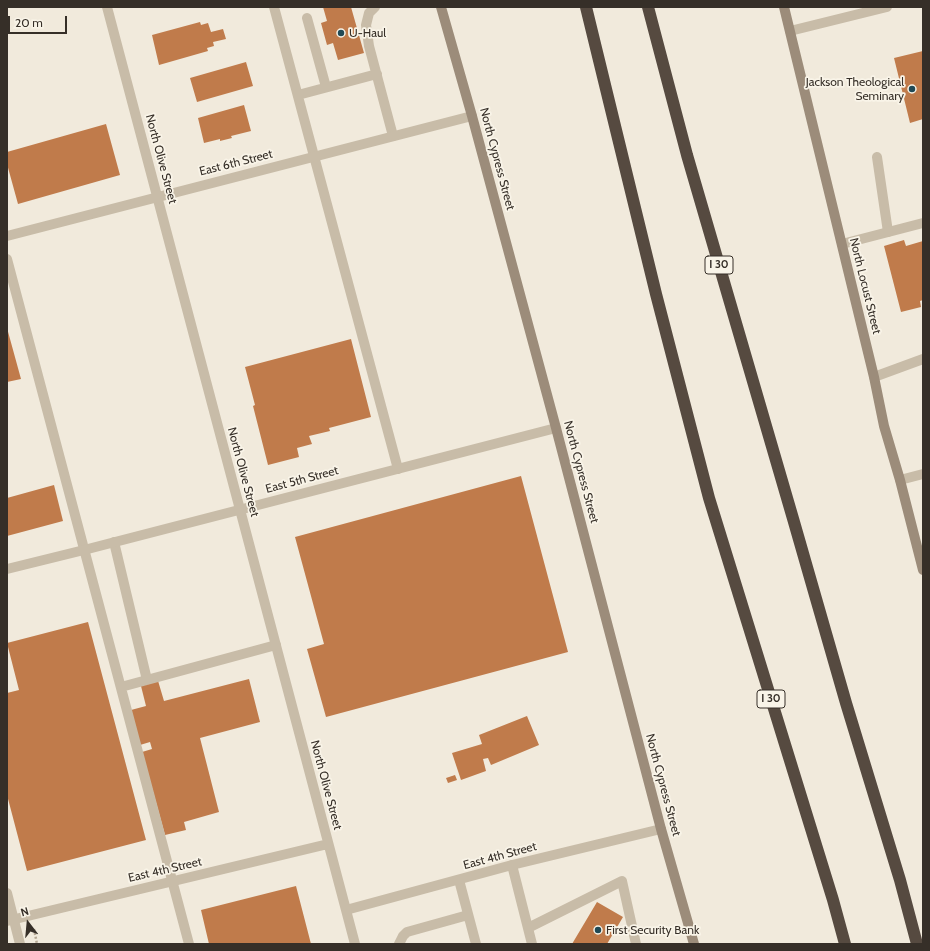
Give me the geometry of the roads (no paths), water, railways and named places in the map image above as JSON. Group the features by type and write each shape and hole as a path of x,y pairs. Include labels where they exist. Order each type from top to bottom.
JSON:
{"highway":[{"name":"I 30","path":"586,7 656,294 709,498 833,900 845,944"},
{"name":"I 30","path":"648,7 687,155 842,688 900,880 917,944"}],"main road":[{"name":"North Cypress Street","path":"441,7 556,428 661,829 695,942"},
{"name":"North Locust Street","path":"784,7 874,377 884,426 900,480 923,570"}],"street":[{"name":"North Olive Street","path":"107,7 355,944"},
{"path":"274,7 398,469"},
{"path":"375,7 369,13 366,25 369,46 393,136"},
{"path":"790,31 887,7"},
{"path":"307,18 326,87"},
{"path":"298,95 377,74"},
{"name":"East 6th Street","path":"7,236 472,116"},
{"path":"877,157 888,232"},
{"path":"842,244 923,223"},
{"path":"7,259 189,944"},
{"path":"874,377 923,359"},
{"name":"East 5th Street","path":"7,569 556,428"},
{"path":"900,480 923,474"},
{"path":"114,542 147,680"},
{"path":"121,687 276,646"},
{"name":"East 4th Street","path":"346,910 512,865 661,829"},
{"name":"East 4th Street","path":"11,920 328,844"},
{"path":"512,865 532,944"},
{"path":"459,880 476,944"},
{"path":"528,928 622,881 636,944"},
{"path":"7,893 11,920 20,944"},
{"path":"399,944 407,932 468,915"}],"place":[{"name":"U-Haul","path":"341,33"},
{"name":"Jackson Theological Seminary","path":"912,89"},
{"name":"First Security Bank","path":"598,930"}]}
